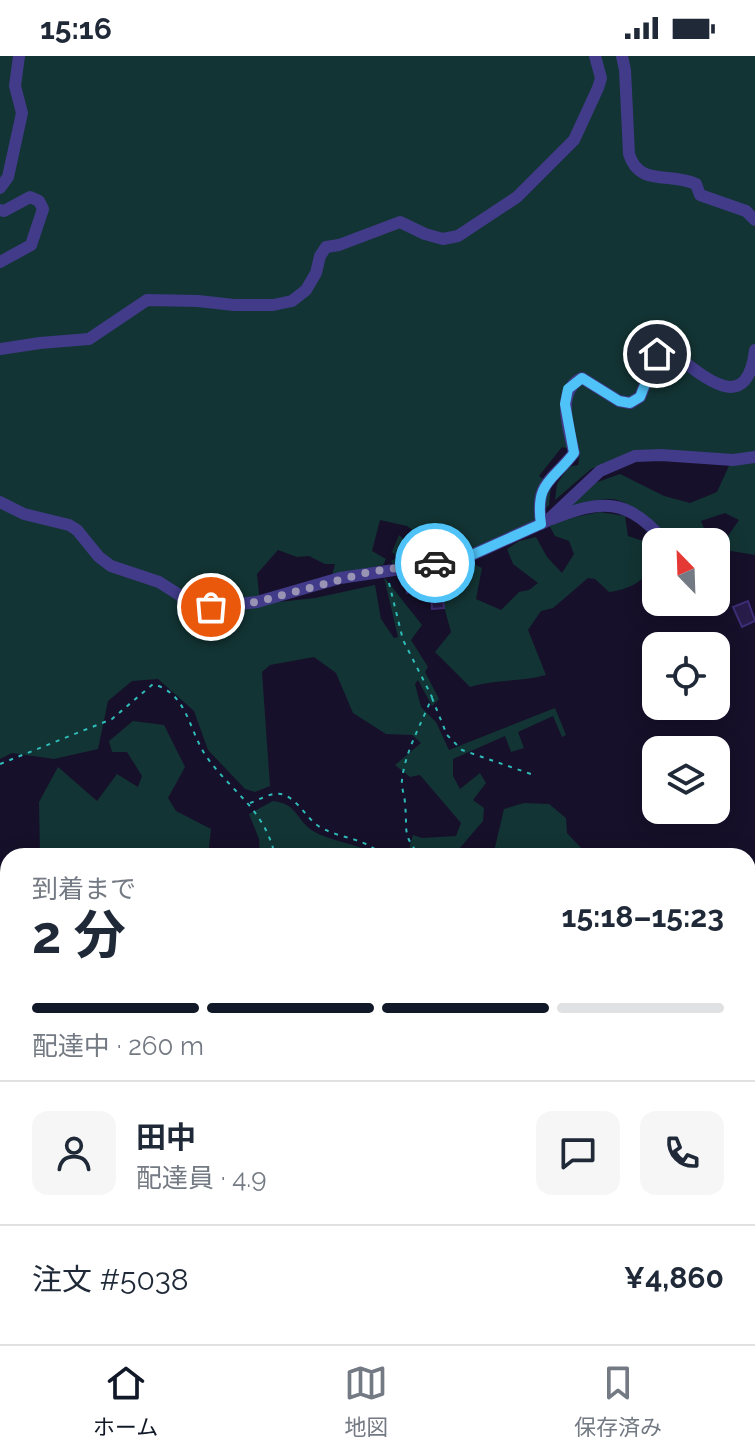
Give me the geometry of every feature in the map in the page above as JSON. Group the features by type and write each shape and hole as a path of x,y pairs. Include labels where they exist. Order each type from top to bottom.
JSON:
{"street":[{"path":"0,188 8,177 22,113 15,86 19,56"},
{"path":"0,349 89,339 147,300 234,305 273,305 292,301 306,290 326,247 400,222 443,239 458,236 517,197 574,140 601,78 595,56"},
{"path":"622,56 629,154 633,166 641,174 687,180 696,184 700,195 746,211 755,220"},
{"path":"0,210 4,211 30,197 39,201 43,209 31,245 0,262"},
{"path":"544,523 538,504 543,490 549,478 574,453 565,404 568,389 574,382 582,378 619,401 630,403 640,397 657,354 673,353 711,383 735,387 752,373 755,350"},
{"path":"544,523 600,471 635,456 733,460 755,457"},
{"path":"0,502 24,514 69,525 111,566 159,582 195,605 211,607 257,602 340,578 448,562 474,554 576,509 604,503 628,511 654,528"}],"path":[{"path":"385,570 403,640 447,735 462,750 531,774"},
{"path":"0,764 112,719 153,684 166,688 177,699 191,721 205,755 249,803 271,835 273,848"},
{"path":"412,848 404,826 406,807 401,782 409,752 432,697"},
{"path":"249,803 283,794 324,829 366,842 374,848"}],"green space":[{"path":"0,56 755,56 755,555 730,551 730,533 739,520 725,513 701,521 704,528 661,528 617,500 603,499 559,513 592,484 620,474 664,496 690,503 717,492 733,457 627,455 591,469 555,500 557,484 568,467 578,465 580,452 562,447 539,476 551,485 549,505 530,524 498,540 450,557 393,564 391,561 398,557 392,552 399,535 409,544 421,536 407,526 380,520 372,551 386,559 383,565 332,576 335,564 278,550 257,574 260,604 315,598 375,585 381,619 394,638 398,637 384,577 422,625 411,640 428,667 425,672 439,699 432,706 418,680 415,684 421,707 436,722 449,750 555,708 566,735 562,737 553,716 518,732 524,748 511,752 505,736 453,759 453,776 460,789 480,773 486,783 473,800 484,808 483,821 460,848 409,848 413,835 422,838 456,836 461,823 420,775 410,777 395,765 421,743 412,735 386,734 353,713 336,673 314,657 270,665 262,672 270,786 255,792 245,789 208,750 194,711 158,679 132,681 108,701 98,749 54,759 12,753 0,759"},
{"path":"600,512 625,516 628,536 642,541 642,578 630,587 609,592 595,579 588,578 553,608 541,611 528,630 546,675 470,687 435,652 451,632 443,603 456,579 454,569 468,561 482,568 476,599 501,610 519,592 529,590 538,583 513,564 507,549 519,541 536,537 547,557 562,573 574,554 569,541 555,536 549,525"},
{"path":"133,721 164,725 185,767 168,798 176,811 211,829 209,848 40,848 39,802 58,767 97,801 117,774 138,787 142,776 127,752 112,752 109,741"},
{"path":"273,801 281,803 292,809 313,831 363,848 260,848 249,814"},
{"path":"524,803 549,804 566,818 567,833 581,848 495,848 504,809"}],"building":[{"path":"434,575 434,581 449,579 450,589 442,590 444,608 432,609 431,591 407,593 406,583 422,581 422,576"},
{"path":"748,601 755,621 742,627 733,607"}],"way so far":[{"path":"211,607 257,602 340,578 435,563"}],"route":[{"path":"435,563 474,554 541,524 538,504 543,490 549,478 574,453 565,404 568,389 582,378 619,401 630,403 640,397 657,354"}]}
